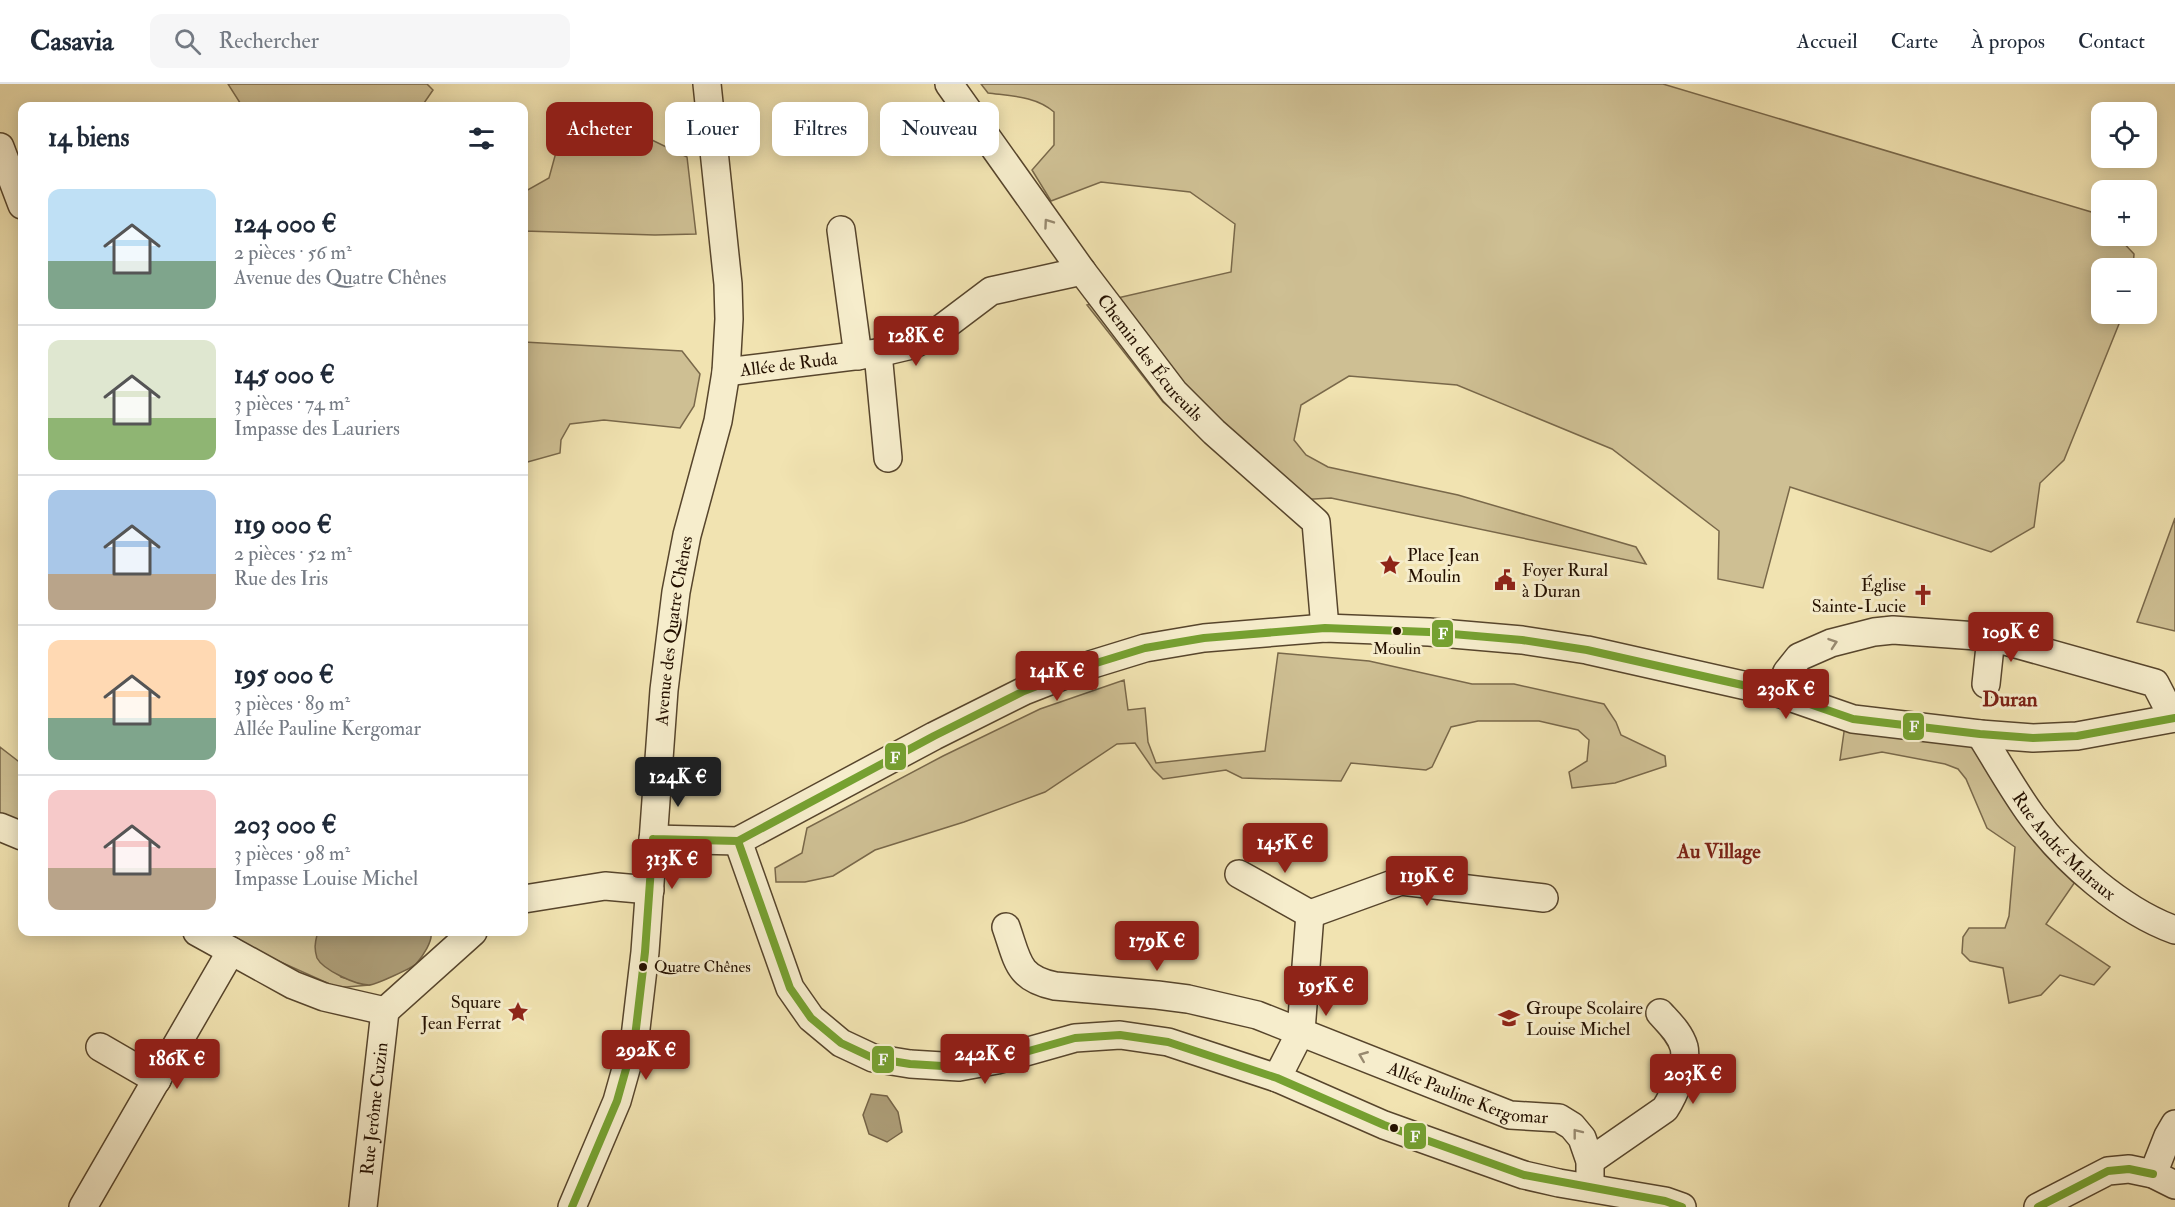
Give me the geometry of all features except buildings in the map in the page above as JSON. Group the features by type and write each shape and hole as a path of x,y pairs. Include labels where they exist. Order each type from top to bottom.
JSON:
{"street":[{"name":"Avenue des Quatre Chênes","path":"572,1207 617,1101 635,1037 645,952 664,690 676,592 687,535 718,422 726,372 728,284 706,84"},
{"name":"Chemin des Écureuils","path":"949,84 1082,271 1174,392 1214,432 1316,522 1324,628"},
{"path":"0,147 18,195"},
{"path":"841,230 888,458"},
{"name":"Allée de Ruda","path":"726,372 868,355 912,345 934,334 991,291 1082,271"},
{"path":"653,839 738,841 1014,696 1093,664 1144,648 1204,638 1324,628 1397,629 1522,640 1587,650 1778,693 1853,719 1980,734 2033,738 2078,736 2174,718 2155,683 1991,637 1893,630 1874,632 1831,643 1799,657 1791,665 1778,693"},
{"path":"1986,684 1991,637"},
{"name":"Rue André Malraux","path":"1980,734 2033,816 2066,854 2111,895 2152,922 2175,930"},
{"path":"0,827 18,834"},
{"path":"738,841 790,988 811,1018 841,1043 873,1058 910,1064 958,1067 997,1060 1075,1038 1120,1035 1168,1041 1277,1078 1384,1125 1524,1175 1665,1201 1682,1207"},
{"path":"1239,874 1310,914 1401,881 1544,898"},
{"path":"528,898 605,886 650,890"},
{"path":"1277,1078 1301,1031 1310,914"},
{"name":"Allée Pauline Kergomar","path":"1006,927 1019,964 1026,974 1039,982 1055,986 1188,999 1257,1015 1510,1115 1559,1118 1572,1126 1582,1138 1590,1161 1590,1188"},
{"path":"204,936 293,985 314,993 385,1011 469,936"},
{"path":"83,1207 231,951"},
{"name":"Rue Jerôme Cuzin","path":"363,1207 385,1011"},
{"path":"1590,1161 1665,1109 1671,1099 1682,1069 1684,1049 1677,1033 1660,1012"},
{"path":"100,1047 157,1080"},
{"path":"2038,1207 2108,1171 2129,1169 2164,1179 2175,1124"}],"shaded area":[{"path":"228,84 427,84 433,90 425,102 239,102"},
{"path":"981,84 1663,84 2091,212 2091,246 2126,246 2134,254 2134,258 2091,258 2091,324 2119,324 2064,460 2040,483 2034,527 1991,552 1790,487 1763,588 1718,579 1719,531 1612,449 1457,385 1349,376 1301,405 1294,440 1306,455 1328,467 1458,495 1636,547 1646,564 1331,498 1280,501 1163,402 1087,305 1231,272 1235,224 1190,192 1101,182 1051,201 1032,170 1054,145 1054,112 1031,100 988,93"},
{"path":"653,140 665,146 665,156 687,157 696,234 528,231 528,190 549,178 555,156 653,156"},
{"path":"528,342 682,351 700,374 694,406 680,428 604,420 570,424 561,440 560,453 528,462"},
{"path":"2175,518 2175,631 2137,622"},
{"path":"1278,653 1369,661 1472,684 1514,684 1604,704 1616,722 1621,735 1665,756 1666,766 1615,783 1572,788 1569,772 1587,761 1589,740 1578,730 1539,721 1478,721 1451,727 1432,767 1426,770 1351,763 1341,781 1242,778 1226,770 1163,779 1135,743 1117,744 1045,792 964,822 875,850 833,876 805,882 776,882 775,868 802,853 807,828 943,756 1040,709 1124,680 1128,710 1145,708 1148,742 1156,763 1265,751"},
{"path":"1845,725 1978,743 2077,879 2046,924 2110,967 2094,985 2060,975 2041,995 2009,1003 2003,968 1970,961 1962,953 1963,937 1969,928 2005,928 2009,916 2015,847 1987,828 1966,779 1958,769 1945,764 1882,752 1840,760"},
{"path":"0,747 18,761 18,822 0,814"},
{"path":"226,936 318,936 341,977 370,985 334,986"},
{"path":"317,936 431,936 427,948 416,964 369,985 340,976 320,963 316,955"},
{"path":"871,1094 887,1096 898,1112 902,1132 887,1142 869,1134 863,1115"}],"transit line":[{"name":"F","path":"653,839 738,841 934,736 1024,691 1093,664 1145,648 1204,638 1325,628 1429,632 1522,640 1587,650 1778,693 1853,719 1980,734 2033,738 2077,736 2175,718"},
{"name":"F","path":"572,1207 617,1101 635,1037 645,952 653,839"},
{"name":"F","path":"738,841 790,988 811,1018 841,1043 873,1058 910,1064 959,1067 997,1060 1075,1038 1120,1035 1168,1042 1277,1078 1384,1125 1524,1175 1665,1201 1682,1207"},
{"name":"F","path":"2038,1207 2108,1171 2129,1169 2153,1174"}],"place":[{"name":"Place Jean Moulin","path":"1390,565"},
{"name":"Foyer Rural à Duran","path":"1505,580"},
{"name":"Église Sainte-Lucie","path":"1923,595"},
{"name":"Moulin","path":"1397,631"},
{"name":"Quatre Chênes","path":"643,967"},
{"name":"Square Jean Ferrat","path":"518,1012"},
{"name":"Groupe Scolaire Louise Michel","path":"1509,1018"}],"district":[{"name":"Duran","path":"2010,699"},
{"name":"Au Village","path":"1719,851"}]}
